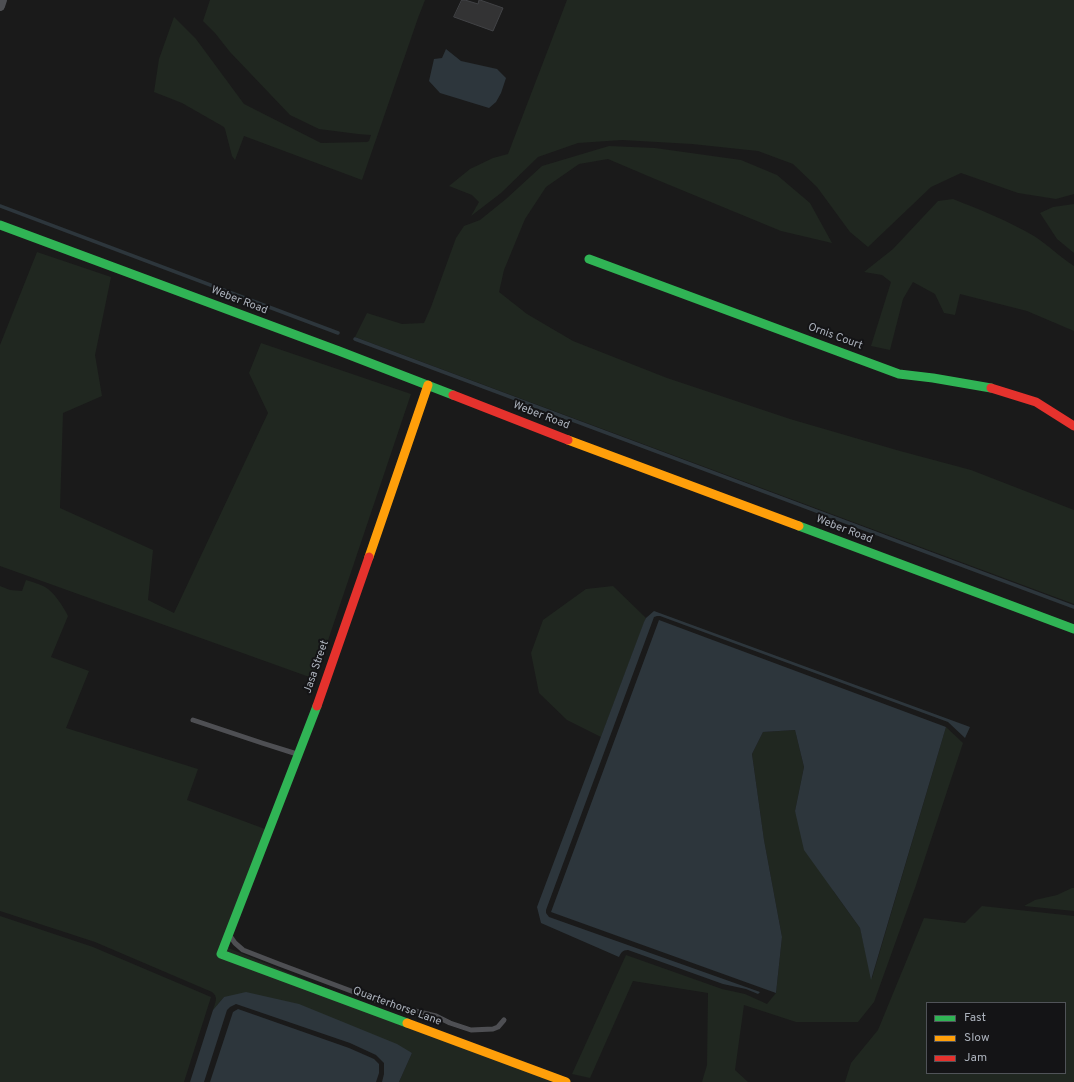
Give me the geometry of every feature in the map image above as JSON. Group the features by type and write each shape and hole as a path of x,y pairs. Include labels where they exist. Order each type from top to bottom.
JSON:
{"street":[{"path":"0,6 2,0"},
{"name":"Weber Road","path":"0,225 157,282 588,448 1074,630"},
{"name":"Ornis Court","path":"589,259 899,374 993,388 1036,402 1074,426"},
{"name":"Jasa Street","path":"221,954 319,700 428,386"},
{"name":"Quarterhorse Lane","path":"221,954 566,1082"}],"lane":[{"path":"193,720 298,754"},
{"path":"229,933 235,943 244,950 386,1004 436,1016 450,1023 471,1030 493,1029 498,1027 504,1020"}],"shaded area":[{"path":"210,0 425,0 362,180 244,136 235,160 232,156 224,127 182,103 154,92 159,59 174,17 196,39 244,104 321,143 369,141 371,135 319,129 290,115 230,52 203,21"},
{"path":"567,0 1074,0 1074,194 1056,199 1018,193 961,173 931,187 868,247 850,232 817,187 793,164 758,151 692,144 622,140 578,143 538,157 501,193 471,216 479,202 472,195 449,186 470,169 493,158 508,154"},
{"path":"446,49 461,61 497,69 506,78 496,102 489,108 440,93 429,81 434,59 442,58"},
{"path":"609,146 655,148 741,160 777,175 810,203 832,243 781,231 608,159 579,164 546,187 525,219 504,270 499,292 527,314 573,341 667,378 790,419 971,470 1074,510 1074,604 355,337 367,313 402,324 424,323 456,238 464,226 480,220 506,199 542,166"},
{"path":"953,199 994,216 1034,236 1074,266 1074,331 1027,311 960,294 955,315 944,313 935,294 913,282 903,299 890,350 871,346 891,282 882,275 864,272 893,249 938,201"},
{"path":"1074,204 1074,253 1057,239 1040,213 1053,207"},
{"path":"37,252 111,277 95,355 102,396 63,413 60,508 153,550 148,600 174,613 268,413 249,373 261,343 411,394 315,679 0,566 0,345"},
{"path":"26,580 41,585 52,592 68,616 51,657 89,671 66,728 198,769 187,800 265,829 226,947 423,1028 563,1082 399,1082 412,1053 224,997 213,1010 216,998 212,992 95,942 0,911 0,586 10,590 22,591"},
{"path":"613,586 646,618 601,737 567,720 539,693 531,653 543,620 586,589"},
{"path":"654,611 970,727 965,738 948,722 660,616 654,617 546,913 549,917 760,992 758,994 746,989 723,984 628,950 623,951 619,957 541,923 537,907 644,622 646,618"},
{"path":"659,620 946,727 871,980 860,928 804,850 795,811 804,767 795,730 763,732 752,754 764,840 782,937 776,993 551,912"},
{"path":"946,727 963,743 915,888 874,1002 858,1022 796,1022 744,1005 735,1070 748,1082 702,1082 707,1065 708,993 633,981 590,1078 572,1074 626,955 722,989 745,994 767,1004 776,993 782,937 764,840 752,754 763,732 795,730 804,767 795,811 834,892 860,928 872,978"},
{"path":"1074,888 1074,911 1024,906 1035,900 1057,895"},
{"path":"982,906 1074,916 1074,1082 845,1082 851,1063 878,1030 924,918 965,923"},
{"path":"0,916 93,947 211,997 184,1082 0,1082"},
{"path":"246,992 299,1004 397,1044 412,1053 399,1082 382,1082 384,1063 376,1055 350,1043 236,1004 227,1010 204,1082 190,1082 213,1010 224,997"},
{"path":"238,1009 349,1048 374,1059 379,1064 379,1073 376,1082 210,1082 233,1012"}],"building":[{"path":"462,0 478,4 480,0 503,8 493,31 454,17"}],"waterway":[{"path":"0,206 338,333"},
{"path":"355,339 1074,607"}],"traffic: fast":[{"path":"0,225 453,395"},
{"path":"589,259 899,374 991,388"},
{"path":"799,526 1074,629"},
{"path":"317,706 221,954 407,1023"}],"traffic: slow":[{"path":"369,557 428,385"},
{"path":"568,440 799,526"},
{"path":"407,1023 566,1082"}],"traffic: jam":[{"path":"991,388 1036,402 1074,426"},
{"path":"453,395 568,440"},
{"path":"317,706 369,557"}]}
